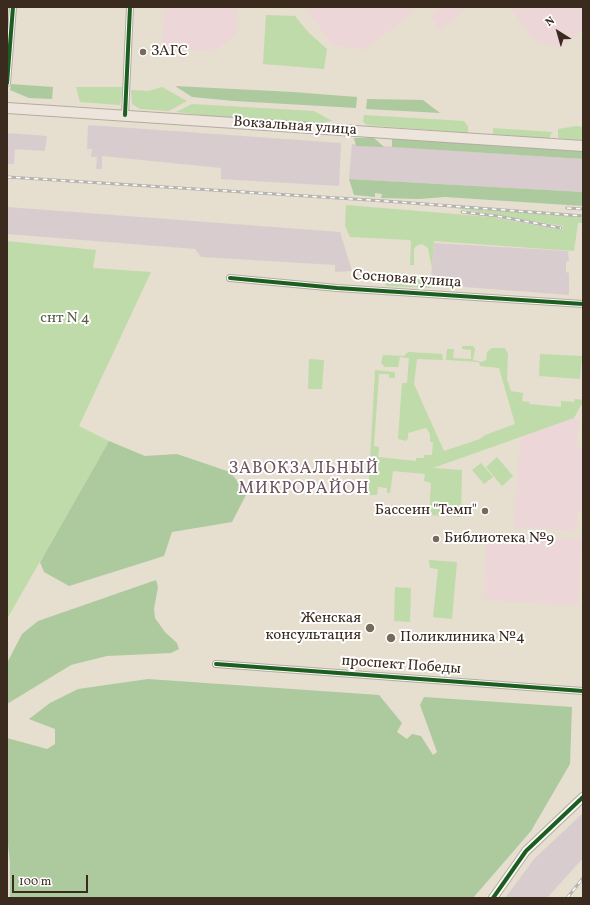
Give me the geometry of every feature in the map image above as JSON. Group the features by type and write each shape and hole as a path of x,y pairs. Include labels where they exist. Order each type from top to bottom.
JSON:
{"main road":[{"name":"Вокзальная улица","path":"7,108 583,146"}],"street":[{"path":"7,83 13,7"},
{"path":"125,115 130,7"},
{"name":"Сосновая улица","path":"230,278 337,288 583,304"},
{"name":"проспект Победы","path":"216,664 583,691"},
{"path":"493,898 526,851 583,797"}],"shaded area":[{"path":"164,7 238,7 235,36 214,51 162,47"},
{"path":"304,7 420,7 364,50 333,45"},
{"path":"438,7 469,7 440,29 430,16 439,9"},
{"path":"510,7 583,7 583,30 560,47 535,41"},
{"path":"88,125 341,143 339,186 221,179 221,168 102,156 102,169 96,169 97,157 91,157 92,149 87,149"},
{"path":"7,133 47,136 45,151 15,149 14,164 7,164"},
{"path":"352,144 583,159 583,192 349,179"},
{"path":"7,207 340,232 352,271 335,272 335,265 201,257 195,249 7,234"},
{"path":"434,243 568,251 569,261 566,262 566,272 569,273 569,295 439,285 438,279 431,279"},
{"path":"574,418 579,421 576,448 583,449 583,511 578,511 576,531 514,527 521,436"},
{"path":"487,535 582,540 578,605 484,600"},
{"path":"583,813 583,858 547,898 505,898 535,858"}],"green space":[{"path":"266,15 295,16 308,32 327,49 324,69 263,64"},
{"path":"11,84 53,87 52,99 29,98 10,90"},
{"path":"175,86 357,97 356,108 192,97"},
{"path":"76,87 124,87 120,105 80,102"},
{"path":"162,87 187,101 169,111 140,109 132,104 131,90 148,91"},
{"path":"367,99 423,100 440,113 366,109"},
{"path":"192,104 314,111 332,121 317,123 219,117 176,112"},
{"path":"364,115 464,121 468,126 468,133 367,125 363,122"},
{"path":"576,126 583,127 583,140 561,139 558,137 558,129"},
{"path":"493,128 552,132 549,139 493,134"},
{"path":"354,138 374,138 384,147 356,146"},
{"path":"392,138 583,150 583,159 392,147"},
{"path":"349,179 583,192 583,206 445,197 419,199 381,198 382,194 375,193 375,197 354,195"},
{"path":"346,205 491,217 563,230 563,226 448,207 572,216 583,218 583,223 578,223 574,251 434,241 432,268 428,248 422,244 416,246 414,249 414,265 410,265 410,240 350,237 345,226"},
{"name":"снт N 4","path":"7,241 96,250 93,268 151,272 79,426 109,441 7,619"},
{"path":"389,276 427,280 430,282 431,288 387,286 383,279"},
{"path":"462,346 473,346 475,349 473,360 482,362 486,360 487,352 492,348 505,348 508,354 507,379 511,391 523,393 522,401 529,402 529,404 561,407 561,401 574,402 575,399 583,400 583,405 581,405 574,418 433,468 462,470 461,517 429,515 431,483 424,481 425,474 393,471 390,493 387,493 387,488 378,487 377,495 368,495 375,370 394,372 395,374 395,378 389,378 389,374 379,374 374,446 379,447 378,457 416,461 416,458 424,458 424,455 432,455 433,442 430,442 430,434 426,428 408,433 408,438 406,441 398,439 402,383 407,383 409,358 400,357 398,367 385,367 381,363 383,355 404,356 408,352 442,354 443,360 417,359 414,384 444,451 480,439 485,435 515,424 499,368 480,366 479,362 446,360 447,349 454,349 453,358 471,359 471,350 462,349"},
{"path":"540,354 582,356 580,379 539,376"},
{"path":"309,359 324,360 322,389 308,389"},
{"path":"109,441 145,456 177,454 230,472 247,493 232,522 172,532 164,556 69,586 44,572 40,562"},
{"path":"497,457 513,476 502,486 486,467"},
{"path":"481,463 493,477 484,484 472,470"},
{"path":"429,560 457,562 452,619 433,617 438,569 430,568"},
{"path":"156,580 158,587 154,609 155,618 165,632 177,643 179,649 171,653 107,656 71,665 7,704 7,663 22,634 38,621"},
{"path":"395,587 411,588 410,622 394,621"},
{"path":"148,679 379,695 402,723 397,732 407,739 412,734 421,736 433,755 437,752 420,705 424,697 572,707 570,764 531,831 473,898 10,898 10,862 7,836 7,738 47,749 55,744 55,729 29,719 50,703 78,689"}],"railway":[{"path":"7,177 385,201 583,216"},
{"path":"567,208 583,209"},
{"path":"462,212 497,216 561,228"},
{"path":"567,898 583,878"}],"cycle path":[{"path":"7,83 13,7"},
{"path":"125,115 130,7"},
{"path":"230,278 337,288 583,304"},
{"path":"216,664 583,691"},
{"path":"493,898 526,851 583,797"}],"place":[{"name":"ЗАГС","path":"143,52"},
{"name":"Бассеин \"Темп\"","path":"485,511"},
{"name":"Библиотека №9","path":"436,539"},
{"name":"Женская консультация","path":"370,628"},
{"name":"Поликлиника №4","path":"391,638"}],"district":[{"name":"ЗАВОКЗАЛЬНЫЙ МИКРОРАЙОН","path":"304,480"}]}
